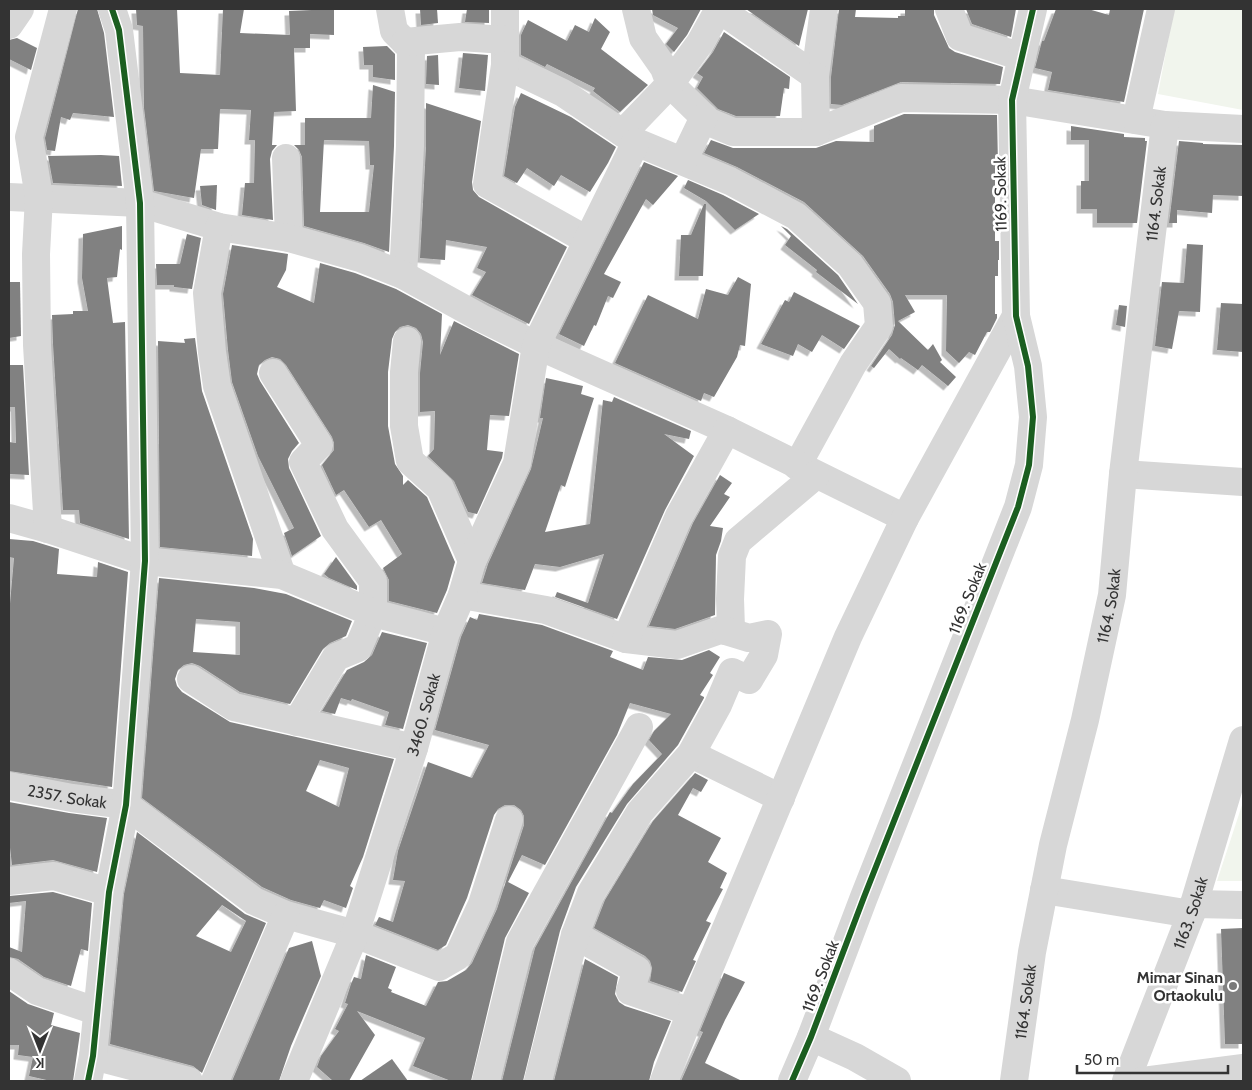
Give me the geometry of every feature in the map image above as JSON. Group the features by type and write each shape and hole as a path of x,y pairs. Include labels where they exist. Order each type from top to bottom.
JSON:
{"street":[{"path":"9,25 20,9"},
{"path":"48,529 37,345 36,254 39,197 29,138 62,9"},
{"path":"112,9 119,30 140,203 145,561 126,805 109,892 91,1068 189,1081"},
{"path":"390,9 394,31 412,48 410,146 403,275"},
{"path":"505,9 505,52 487,184 588,240"},
{"path":"636,9 643,38 664,68 670,84 709,122 733,132 816,132 901,98 1012,100 1165,125 1243,129"},
{"name":"3460. Sokak","path":"294,1081 355,934 414,748 446,632 462,595 472,561 517,463 536,345 588,240 630,138 700,43 719,9 815,76"},
{"path":"816,132 815,76 824,9"},
{"path":"949,9 960,37 1022,57"},
{"name":"1169. Sokak","path":"792,1081 811,1037 1018,507 1029,466 1034,417 1028,366 1016,316 1012,100 1033,9"},
{"path":"1136,120 1161,9"},
{"path":"405,42 460,36 505,52 630,138 730,181 796,216 850,265 877,303 879,326 853,364 806,470 738,541 732,556 731,629 726,631"},
{"path":"683,161 704,117"},
{"name":"1164. Sokak","path":"1014,1081 1032,952 1053,845 1085,720 1112,595 1123,474 1165,125"},
{"path":"286,158 289,238"},
{"path":"9,197 140,203 219,227 289,238 360,258 403,275 481,318 536,345 727,430 905,518"},
{"path":"219,227 207,293 217,386 282,576"},
{"path":"664,1081 848,637 905,518 1016,316"},
{"path":"408,341 404,372 404,426 410,461 440,488 472,561"},
{"path":"273,373 318,445 303,462 335,529 373,580 373,613 358,648 336,657 297,722"},
{"path":"626,639 678,516 727,430"},
{"path":"1123,474 1243,482"},
{"path":"9,518 145,561 282,576 373,613 446,632"},
{"path":"462,595 546,610 626,639 678,645 720,630 750,638 768,634 764,655 750,680 732,672 718,705 691,754 640,812 591,893 575,936 538,1081"},
{"path":"192,679 234,707 414,748"},
{"path":"486,1081 520,942 639,727"},
{"name":"1163. Sokak","path":"1126,1081 1193,909 1243,740"},
{"path":"691,754 781,798"},
{"name":"2357. Sokak","path":"9,786 72,798 126,805"},
{"path":"126,805 254,901 286,915 355,934 439,967 458,956 482,904 509,820"},
{"path":"9,882 54,876 109,892"},
{"path":"1044,890 1193,909 1243,905"},
{"path":"215,1081 286,915"},
{"path":"575,936 637,970 630,991 692,1012"},
{"path":"9,972 37,991 96,1011"},
{"path":"811,1037 855,1057 896,1081"},
{"path":"1143,1081 1243,1069 1240,1081"}],"shaded area":[{"path":"1174,9 1243,9 1243,110 1158,94"},
{"path":"1243,802 1243,881 1217,881"}],"building":[{"path":"78,9 97,9 104,33 114,117 73,113 70,120 61,117 55,151 47,150 45,138"},
{"path":"136,9 177,9 180,73 220,75 223,9 244,9 240,33 290,35 289,11 334,9 334,35 310,34 310,48 294,48 296,111 274,112 272,145 277,145 272,151 270,159 273,220 242,215 245,183 254,183 255,140 249,140 251,110 220,109 218,149 201,149 194,198 154,191 144,108 143,26 137,25"},
{"path":"420,9 437,9 438,23 421,25"},
{"path":"467,9 489,9 489,23 465,22"},
{"path":"652,9 701,9 687,35 674,52 666,44 678,28 653,15"},
{"path":"746,9 808,9 799,46"},
{"path":"839,9 856,9 855,17 898,18 898,16 905,16 905,9 934,9 934,15 949,48 955,52 1003,67 1000,84 901,82 842,105 831,104 831,77"},
{"path":"966,9 1016,9 1011,37 972,24"},
{"path":"1056,9 1088,9 1109,15 1110,9 1144,9 1124,102 1048,90 1052,72 1035,68 1042,41 1044,41"},
{"path":"595,18 610,32 601,49 648,85 620,112 593,91 595,88 547,64 545,67 521,55 521,35 528,20 567,41 575,25 589,32"},
{"path":"724,32 790,77 789,89 784,88 780,116 736,116 718,109 697,88 703,77 697,73 713,52"},
{"path":"17,38 37,48 31,70 9,59 9,40"},
{"path":"387,46 395,54 395,80 373,77 373,65 364,65 363,47"},
{"path":"463,53 488,55 485,91 459,88"},
{"path":"438,55 439,85 426,84 427,56"},
{"path":"373,85 395,92 389,252 304,226 302,157 294,145 305,145 305,118 371,118","holes":["324,140 369,141 370,165 374,165 369,212 320,212"]},
{"path":"521,93 571,117 616,147 590,192 561,175 554,186 527,168 517,183 504,176 515,107"},
{"path":"426,103 481,121 472,182 473,190 479,197 567,247 529,324 472,295 486,272 477,268 487,247 446,240 445,260 420,258 426,147"},
{"path":"904,114 997,115 998,166 995,166 995,241 999,241 999,260 998,276 995,276 995,314 997,314 997,318 975,355 969,352 959,363 946,351 947,295 905,295 915,312 898,321 928,350 933,344 942,360 940,362 956,377 948,386 922,365 918,370 900,359 889,349 874,368 871,366 892,335 895,325 893,302 890,294 863,256 804,202 737,167 704,153 711,140 733,148 816,148 836,141 874,142 874,126"},
{"path":"1071,126 1124,134 1124,137 1145,138 1145,141 1147,141 1137,223 1097,223 1097,209 1081,209 1081,181 1089,181 1089,140 1071,140"},
{"path":"1179,141 1243,145 1243,196 1213,195 1212,213 1177,210 1177,223 1169,223"},
{"path":"48,156 119,156 122,186 53,183"},
{"path":"644,162 678,176 653,205 646,199 604,274 621,282 613,298 608,296 596,326 594,325 584,346 559,334"},
{"path":"688,180 723,195 759,214 735,230 706,201 684,188"},
{"path":"217,185 216,210 202,205 200,186"},
{"path":"704,204 706,204 703,276 679,276 681,235 691,235"},
{"path":"122,226 122,250 120,249 117,277 107,278 113,323 125,322 129,539 80,523 79,510 63,510 52,315 73,314 73,311 88,311 82,278 83,234"},
{"path":"781,226 787,229 838,275 858,304 816,272 817,270 785,245 791,236"},
{"path":"187,234 201,238 192,289 174,287 174,285 157,285 156,264 180,264"},
{"path":"1187,244 1203,245 1200,312 1179,311 1172,349 1155,346 1162,282 1184,283"},
{"path":"232,245 288,254 286,270 277,287 314,303 320,263 355,273 396,289 442,314 440,355 454,321 519,354 509,416 490,415 487,450 503,452 477,514 468,512 454,481 428,456 434,449 435,411 420,412 420,373 423,342 421,334 416,328 408,325 400,327 392,339 388,372 388,426 395,464 403,476 403,485 408,480 427,497 455,562 447,590 437,613 389,601 389,580 383,568 402,554 381,520 369,527 344,490 336,495 322,465 334,450 332,437 286,365 280,359 272,357 259,365 257,374 299,443 288,459 289,468 321,536 292,556 284,533 294,528 258,456 232,382 223,294"},
{"path":"738,277 751,284 745,346 740,345 737,357 714,397 704,393 701,401 615,363 648,295 698,319 706,289 728,295"},
{"path":"9,282 20,282 21,336 9,338"},
{"path":"794,292 860,326 844,349 822,335 812,352 798,344 793,356 761,344 785,300 789,302"},
{"path":"1221,303 1243,304 1243,352 1217,350"},
{"path":"1119,305 1127,306 1125,327 1116,325"},
{"path":"195,338 202,391 253,539 252,556 160,547 158,341 185,343 184,339"},
{"path":"9,365 23,365 29,475 9,474 9,442 16,443 15,407 9,407"},
{"path":"546,378 583,386 581,394 594,398 565,487 561,485 545,532 590,524 603,400 612,402 614,397 691,431 689,439 664,434 694,456 665,510 617,619 555,597 557,592 588,603 604,554 560,567 535,564 525,590 482,583 488,564 531,469 543,418 540,418"},
{"path":"720,475 732,483 724,494 730,497 710,526 723,528 716,555 715,615 675,629 649,626 693,523"},
{"path":"9,539 33,541 59,549 57,574 97,577 98,562 128,572 112,787 9,771 9,615 14,558 9,557"},
{"path":"336,557 357,586 357,590 324,574"},
{"path":"159,578 254,588 286,594 352,621 346,636 330,643 323,649 290,704 240,692 200,666 192,663 184,665 178,670 175,679 177,686 182,692 230,722 394,759 363,857 350,886 353,888 346,908 324,900 320,908 291,900 262,887 142,798","holes":["196,619 240,622 240,655 193,652","320,760 349,768 339,807 306,791"]},
{"path":"479,614 542,625 613,651 610,657 643,670 648,657 682,660 709,650 720,657 710,673 713,675 700,695 704,698 678,745 627,804 576,887 560,931 523,1081 502,1081 535,948 610,812 612,813 633,784 662,754 649,740 654,731 671,714 630,703 617,735 545,865 522,855 508,882 529,893 505,938 471,1081 451,1081 413,1066 425,1038 357,1011 375,1035 349,1081 333,1081 317,1067 321,1056 339,1031 335,1029 348,1004 345,1003 354,977 361,979 366,955 396,967 388,988 392,990 391,992 426,1006 438,982 447,981 466,970 472,963 497,909 524,825 524,816 521,810 514,805 505,805 498,809 494,815 467,898 446,945 438,950 375,925 379,917 393,922 405,881 393,880 398,851 428,762 472,778 489,745 435,730 461,637 470,617 477,620"},
{"path":"382,632 427,643 403,729 385,725 389,712 352,699 351,701 341,698 335,714 322,711 347,670 364,662 372,655"},
{"path":"695,773 708,780 701,792 693,788 678,815 721,838 708,862 727,873 720,888 723,889 706,921 711,923 693,960 696,961 682,992 650,981 652,968 650,961 645,956 594,928 605,900 653,821"},
{"path":"9,802 107,818 97,872 53,860 12,865 9,839"},
{"path":"137,832 245,914 266,923 202,1073 193,1066 110,1044 124,894","holes":["222,905 246,921 231,952 196,936"]},
{"path":"53,892 92,903 88,951 81,949 71,986 44,977 18,959 9,957 9,947 22,952 26,901 9,903 9,896"},
{"name":"Mimar Sinan Ortaokulu","path":"1243,928 1243,1044 1225,1044 1221,929"},
{"path":"312,941 321,976 291,1046 279,1081 232,1081 289,948"},
{"path":"585,959 618,977 615,994 619,1002 625,1006 671,1021 654,1062 649,1081 554,1081"},
{"path":"724,973 745,982 705,1063 742,1081 681,1081 703,1032 700,1031"},
{"path":"9,991 28,1004 54,1013 51,1025 80,1033 73,1081 51,1081 29,1076 33,1057 18,1055 19,1045 9,1045"},
{"path":"392,1059 408,1081 360,1081"}],"cycle path":[{"path":"88,1081 93,1056 109,892 126,805 145,561 140,203 119,30 112,9"},
{"path":"792,1081 811,1037 864,897 1018,507 1029,465 1033,417 1028,366 1016,316 1012,100 1033,9"}],"place":[{"name":"Mimar Sinan Ortaokulu","path":"1233,986"}]}
